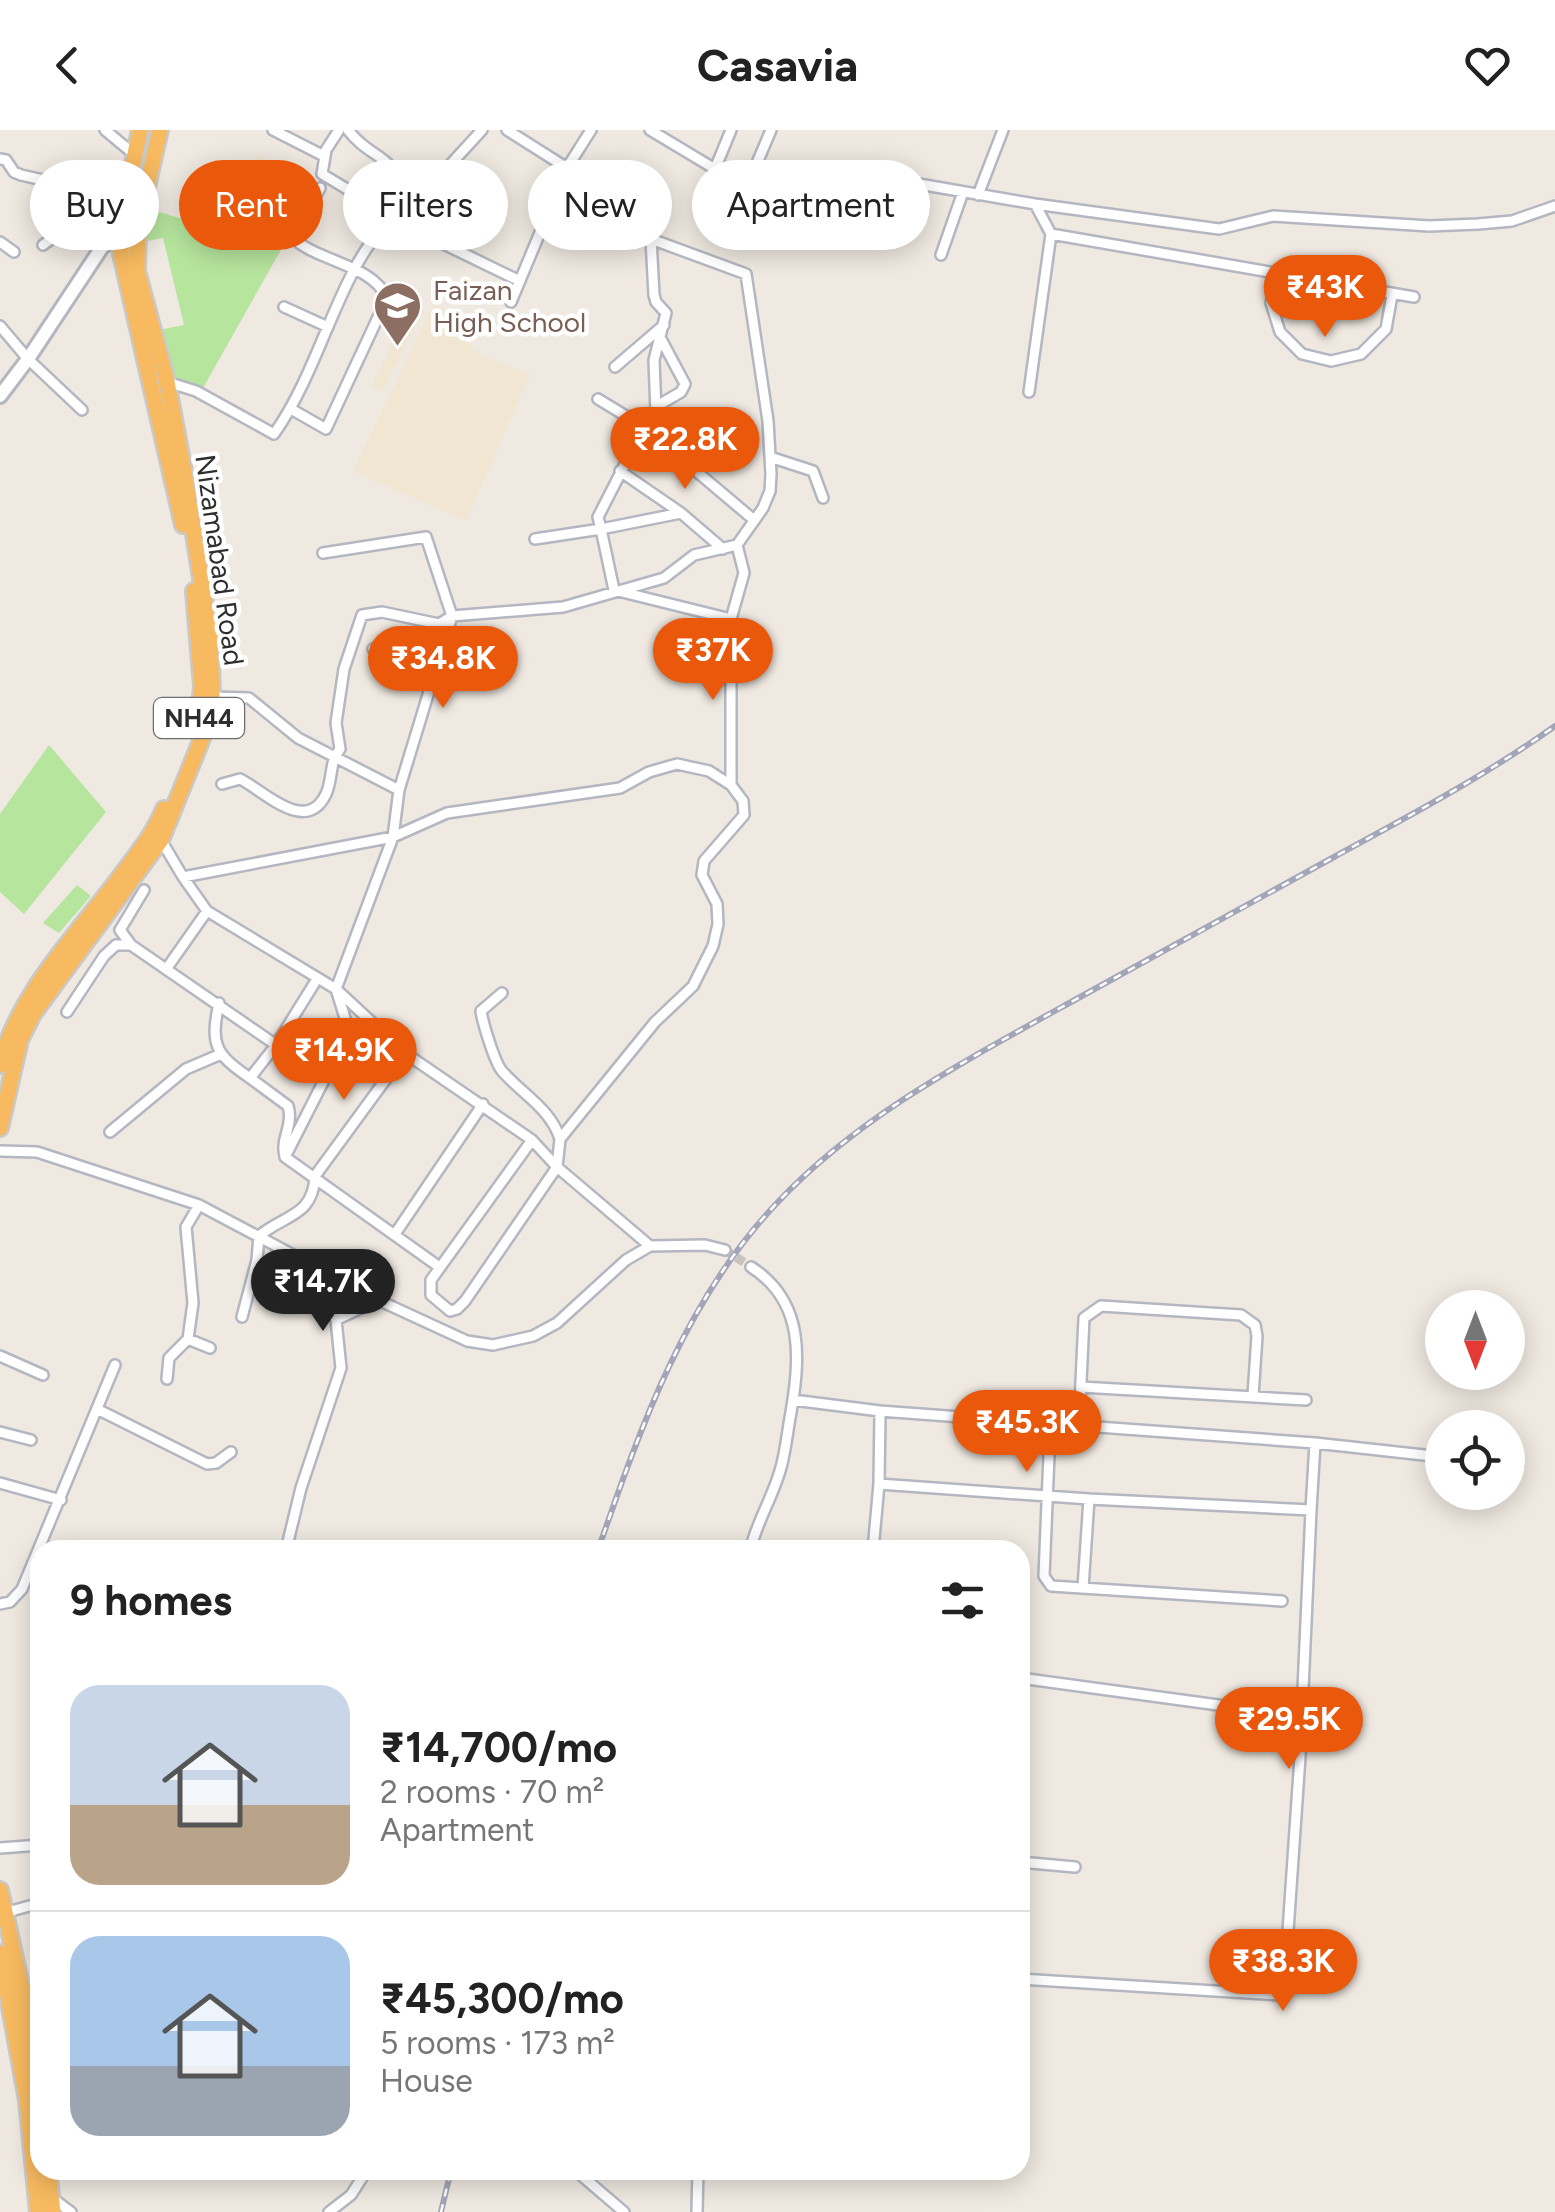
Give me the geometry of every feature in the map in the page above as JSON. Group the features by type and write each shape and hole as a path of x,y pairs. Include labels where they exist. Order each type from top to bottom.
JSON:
{"highway":[{"name":"NH44","path":"134,160 140,130"},
{"name":"Nizamabad Road","path":"0,1128 20,1040 33,1014 162,840 203,736 212,697 210,634 167,382 137,271 138,226 160,130"},
{"name":"NH44","path":"0,1063 8,1036 28,997 160,819 200,716 202,686 193,578 122,250"},
{"path":"0,1890 30,2005"},
{"path":"0,1953 30,2123"},
{"path":"37,2180 41,2208"},
{"path":"41,2208 46,2180"}],"main road":[{"path":"0,396 100,250"}],"street":[{"path":"105,130 135,155"},
{"path":"273,130 324,156"},
{"path":"339,130 324,156 322,174 343,187"},
{"path":"348,130 361,148 387,160"},
{"path":"454,160 482,130"},
{"path":"507,130 554,160"},
{"path":"572,160 590,130"},
{"path":"650,130 701,160"},
{"path":"717,160 730,130"},
{"path":"758,160 772,130"},
{"path":"978,195 1003,130"},
{"path":"0,158 14,172 30,178"},
{"path":"930,187 1219,229 1273,216 1429,226 1478,224 1512,221 1555,206"},
{"path":"940,255 963,192"},
{"path":"1029,392 1050,234 1036,204"},
{"path":"1050,234 1414,297"},
{"path":"0,242 14,252"},
{"path":"373,649 452,616 563,607 605,596 614,590 664,578 694,555 737,546 770,492 768,422 746,274 672,247"},
{"path":"291,409 326,429 387,298 382,289 354,270 316,250"},
{"path":"167,382 196,391 274,434 291,409 366,250"},
{"path":"458,250 520,281"},
{"path":"511,302 533,250"},
{"path":"614,590 598,517 644,427 654,419 657,406 654,360 666,313 654,295 652,250"},
{"path":"1277,273 1270,303 1280,332 1302,354 1331,362 1361,354 1386,329 1392,294"},
{"path":"284,307 328,327"},
{"path":"615,368 666,323"},
{"path":"0,326 28,359 82,410"},
{"path":"657,406 682,392 685,384 660,339"},
{"path":"598,399 644,427 754,520"},
{"path":"770,456 812,470 823,498"},
{"path":"620,470 680,512 723,549"},
{"path":"536,539 680,512"},
{"path":"285,1157 350,1031 336,989 393,837 399,790 452,616 426,537 323,553"},
{"path":"732,785 732,620 744,573 737,546"},
{"path":"614,590 732,620"},
{"path":"222,784 240,779 287,810 298,812 313,806 326,796 334,756 340,750 336,723 344,669 362,615 382,612 437,624"},
{"path":"212,697 250,698 298,738 399,790"},
{"path":"183,877 393,837 447,813 620,788 649,772 677,764 709,770 732,785 743,800 744,815 704,861 702,875 717,904 713,946 692,986 655,1022 560,1138"},
{"path":"162,840 207,911 336,989 405,1053 532,1140 557,1167 650,1246"},
{"path":"144,890 120,930 131,945 276,1044"},
{"path":"167,968 207,911"},
{"path":"67,1012 104,956 116,945 131,945"},
{"path":"250,1078 317,979"},
{"path":"502,993 481,1011 498,1067 555,1123 560,1138 557,1167 466,1301 454,1311 431,1295 438,1266 532,1140"},
{"path":"219,1003 213,1033 220,1054 288,1106 292,1124 283,1145 285,1157 438,1266"},
{"path":"242,1317 257,1260 258,1236 275,1222 299,1213 314,1194 315,1176 405,1053"},
{"path":"110,1132 173,1078 220,1054"},
{"path":"394,1234 483,1104"},
{"path":"0,1151 38,1152 199,1205 378,1300 467,1340 493,1345 534,1336 557,1323 626,1260 650,1246 705,1245 725,1250"},
{"path":"166,1379 169,1358 188,1340 193,1304 186,1227 199,1205"},
{"path":"288,1540 301,1488 341,1368 336,1320 307,1263"},
{"path":"750,1266 790,1308 796,1328 798,1364 780,1471 753,1540"},
{"path":"336,1320 378,1300"},
{"path":"1079,1424 1084,1318 1101,1306 1241,1315 1250,1320 1257,1336 1254,1396"},
{"path":"188,1340 210,1348"},
{"path":"0,1356 43,1376"},
{"path":"43,1540 115,1365"},
{"path":"1081,1387 1306,1400"},
{"path":"793,1400 880,1412 1079,1424 1425,1455"},
{"path":"97,1409 206,1464 216,1463 231,1452"},
{"path":"874,1540 880,1412"},
{"path":"0,1432 31,1440"},
{"path":"1030,1980 1279,1995 1284,1989 1315,1443"},
{"path":"1049,1455 1044,1576 1051,1586 1282,1601"},
{"path":"0,1483 61,1500"},
{"path":"879,1484 1310,1510"},
{"path":"1084,1588 1089,1499"},
{"path":"0,1604 10,1602 22,1589 30,1571"},
{"path":"1030,1679 1240,1708 1300,1757"},
{"path":"0,1848 30,1846"},
{"path":"1030,1863 1076,1867"},
{"path":"4,1912 30,1906"},
{"path":"328,2212 351,2195 361,2180"},
{"path":"587,2180 624,2212"},
{"path":"698,2180 698,2212"},
{"path":"41,2208 71,2212"}],"shaded area":[{"name":"Faizan High School","path":"414,303 425,309 382,392 371,386"},
{"path":"434,304 451,312 476,353 530,375 466,521 353,471"}],"green space":[{"path":"159,212 179,218 179,250 281,250 203,388 170,379 159,330 184,325 163,238 159,239"},
{"path":"49,745 106,812 24,914 0,892 0,814"},
{"path":"77,885 91,896 59,933 43,923"}],"tunnel":[{"path":"725,1250 751,1267"}],"railway":[{"path":"602,1540 649,1411 691,1323 745,1241 808,1172 876,1118 949,1071 1446,795 1555,726"},
{"path":"441,2212 449,2180"}],"place":[{"name":"Faizan High School","path":"398,348"}]}
